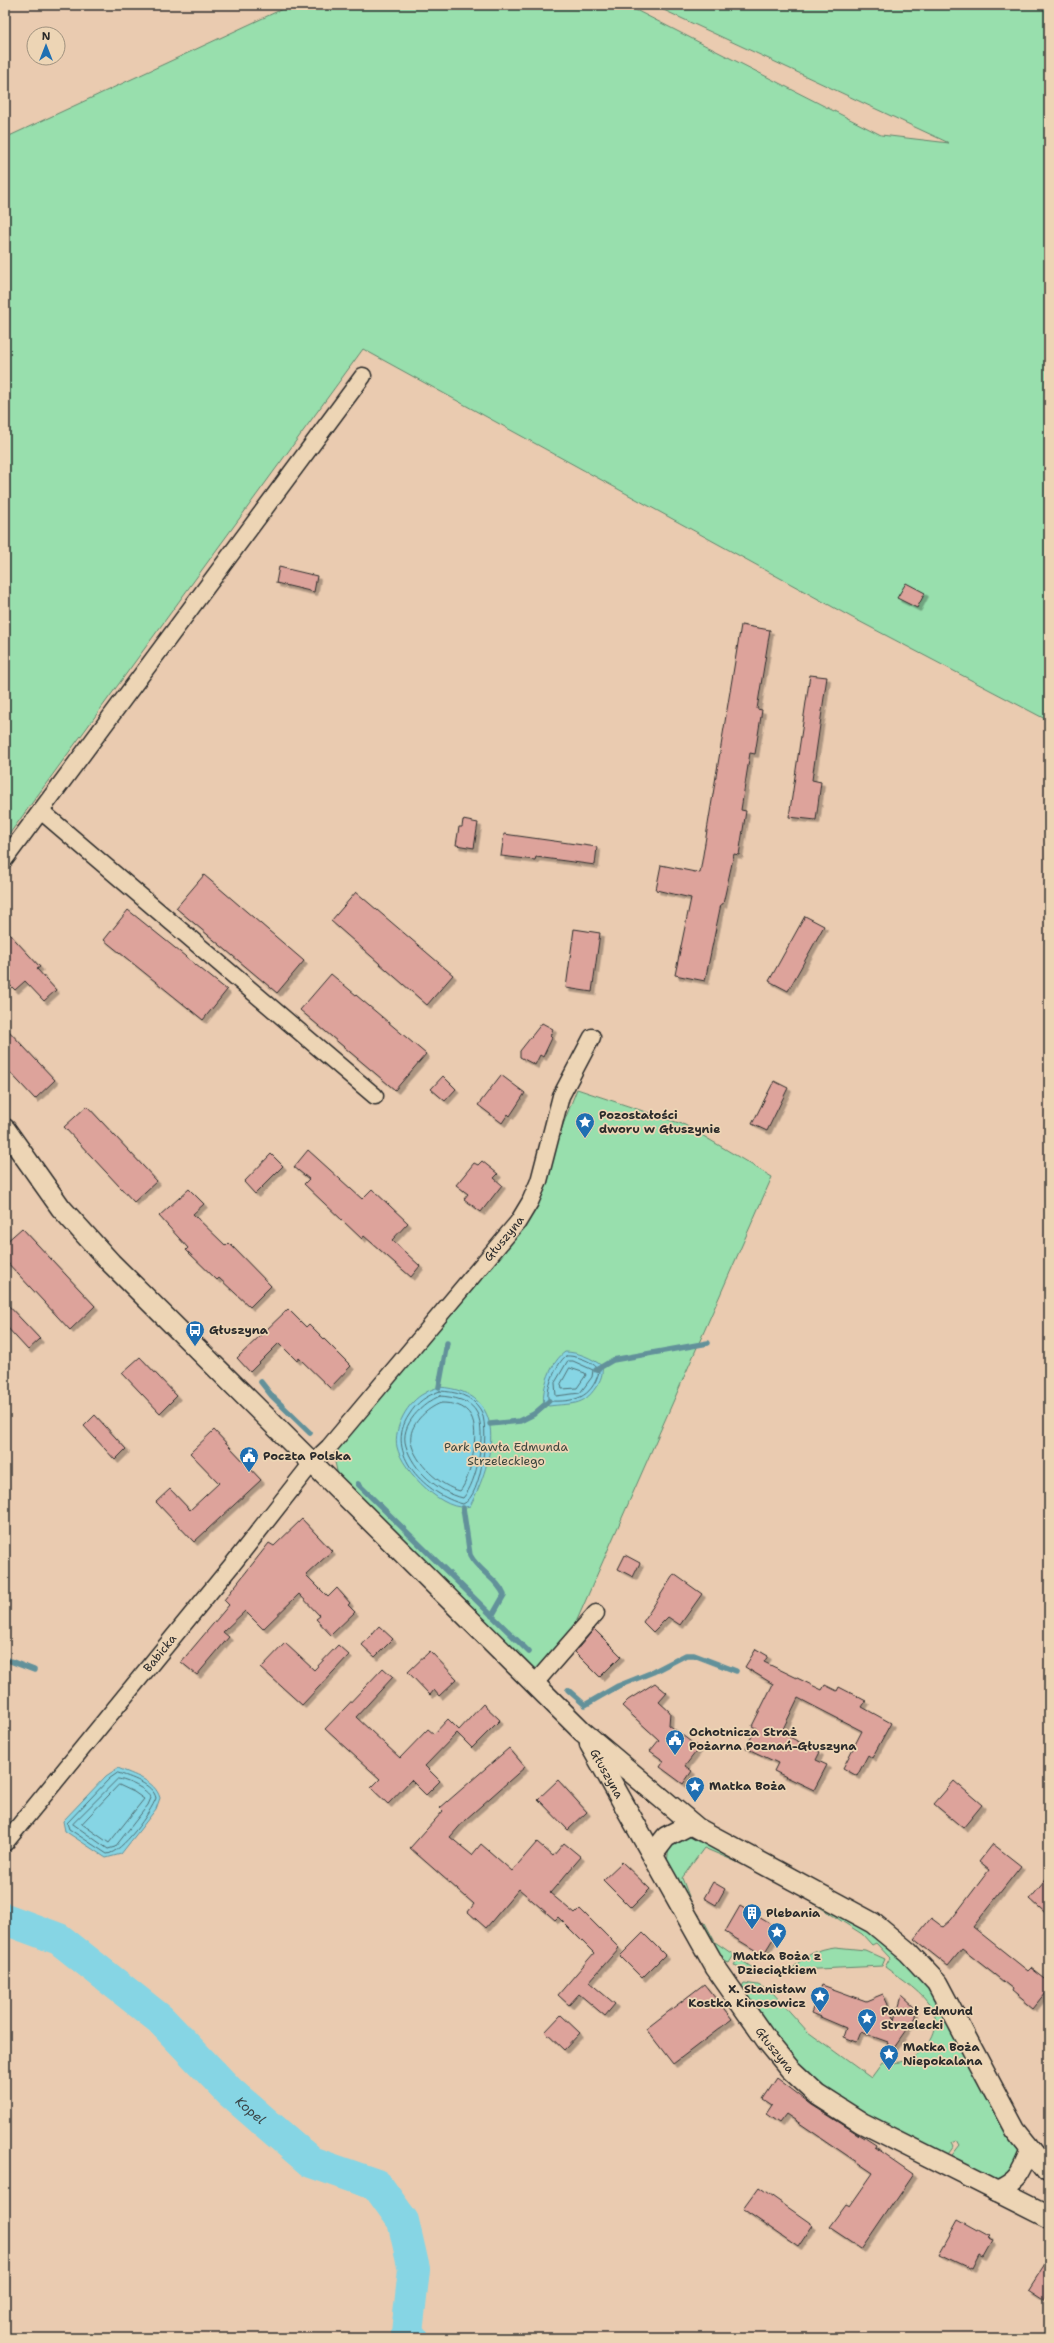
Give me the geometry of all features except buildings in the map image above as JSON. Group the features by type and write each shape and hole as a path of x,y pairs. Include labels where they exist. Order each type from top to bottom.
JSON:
{"street":[{"path":"5,859 363,376"},
{"path":"41,811 375,1096"},
{"name":"Głuszyna","path":"312,1463 329,1447 422,1339 518,1222 539,1182 561,1096 592,1037"},
{"name":"Głuszyna","path":"5,1129 62,1208 111,1263 583,1732 692,1824 873,1923 908,1952 937,1983 1015,2130 1049,2172"},
{"name":"Babicka","path":"5,1843 232,1565 312,1463"},
{"path":"535,1683 596,1613"},
{"name":"Głuszyna","path":"583,1732 716,1968 767,2041 790,2069 818,2095 862,2123 1049,2217"},
{"path":"653,1854 666,1837 692,1824"},
{"path":"997,2191 1016,2181 1023,2170 1031,2150"}],"green space":[{"path":"291,5 626,5 881,135 949,143 653,5 1049,5 1049,721 851,617 363,349 5,840 5,138"},
{"name":"Park Pawła Edmunda Strzeleckiego","path":"577,1089 685,1125 772,1177 570,1636 539,1674 338,1476 335,1462 337,1449 523,1226"},
{"path":"688,1836 699,1842 702,1837 825,1901 886,1943 929,1986 986,2089 982,2092 1014,2140 1019,2153 1019,2158 1017,2164 1010,2172 1000,2178 994,2179 948,2159 959,2145 956,2140 951,2142 953,2146 945,2157 885,2126 800,2072 740,1990 744,1983 758,1985 773,1993 808,2032 871,2078 882,2063 907,2060 922,2051 931,2039 934,2032 935,2018 933,2011 918,1992 885,1967 890,1958 876,1943 872,1945 862,1934 772,1877 704,1848 682,1878 693,1907 700,1916 698,1917 667,1863 669,1846"},
{"path":"705,1923 715,1942 734,1955 729,1963 721,1960 702,1925"},
{"path":"835,1947 865,1950 885,1959 882,1966 796,1970 793,1968 812,1953"},
{"path":"738,1958 763,1975 734,1965"}],"water":[{"path":"565,1352 580,1354 598,1363 602,1366 601,1377 591,1393 581,1401 570,1404 549,1406 544,1404 544,1390 548,1375 560,1356"},
{"path":"439,1387 462,1392 478,1401 487,1415 490,1431 490,1449 479,1488 470,1506 460,1507 449,1504 437,1497 416,1478 407,1467 397,1447 397,1432 403,1416 413,1402 419,1397 428,1391"},
{"path":"118,1768 148,1782 160,1798 156,1809 121,1854 106,1858 65,1831 63,1821 106,1776"}],"waterway":[{"path":"439,1387 447,1343"},
{"path":"596,1370 613,1360 708,1343"},
{"path":"261,1382 272,1396 310,1433"},
{"path":"490,1424 520,1421 534,1414 549,1401"},
{"path":"358,1484 529,1652"},
{"path":"463,1508 470,1555 478,1566 497,1584 504,1595 492,1616"},
{"path":"568,1690 585,1705 618,1686 653,1672 686,1655 694,1655 736,1671"},
{"path":"5,1659 34,1670"},
{"name":"Kopel","path":"5,1919 59,1939 160,2019 230,2092 311,2162 377,2185 403,2221 414,2269 407,2333 412,2338"}],"place":[{"name":"Pozostałości dworu w Głuszynie","path":"585,1139"},
{"name":"Głuszyna","path":"195,1347"},
{"name":"Poczta Polska","path":"249,1473"},
{"name":"Ochotnicza Straż Pożarna Poznań-Głuszyna","path":"675,1756"},
{"name":"Matka Boża","path":"695,1803"},
{"name":"Plebania","path":"752,1930"},
{"name":"Matka Boża z Dzieciątkiem","path":"777,1949"},
{"name":"X. Stanisław Kostka Kinosowicz","path":"820,2013"},
{"name":"Paweł Edmund Strzelecki","path":"867,2035"},
{"name":"Matka Boża Niepokalana","path":"889,2071"}]}
